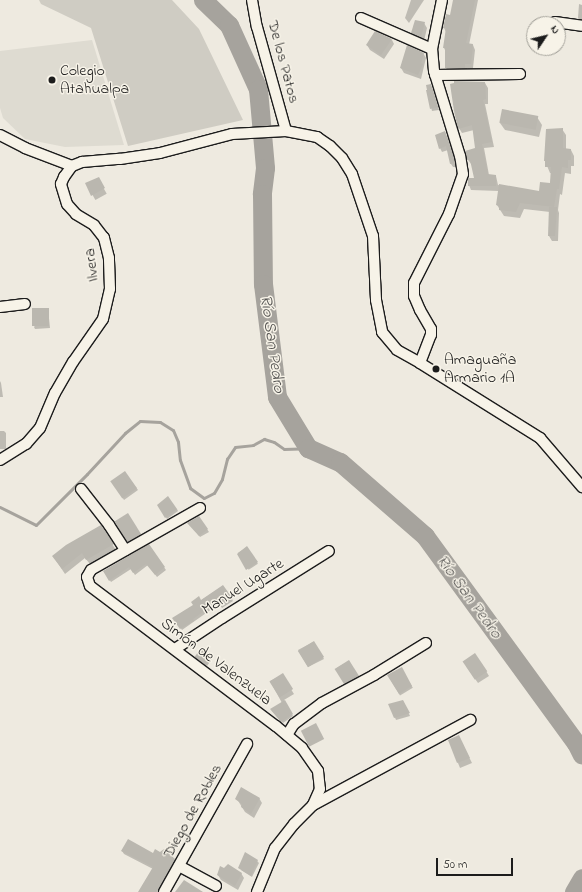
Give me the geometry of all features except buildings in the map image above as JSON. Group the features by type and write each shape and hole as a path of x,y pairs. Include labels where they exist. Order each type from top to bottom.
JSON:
{"street":[{"name":"De los Patos","path":"252,0 257,26 286,131"},
{"path":"420,363 431,335 431,328 414,296 414,283 449,214 462,174 460,156 435,75 432,49 442,0"},
{"path":"360,18 432,49"},
{"path":"566,24 582,26"},
{"path":"435,75 520,74"},
{"path":"0,135 25,148 72,166 82,162 120,159 160,153 232,134 275,130 317,137 330,146 342,158 352,174 373,236 376,300 382,332 397,350 540,438 582,486"},
{"name":"Ilvera","path":"0,460 26,444 40,428 55,393 73,362 103,318 110,288 109,258 104,238 94,225 76,214 66,204 61,184 72,166"},
{"path":"0,307 25,304"},
{"path":"81,489 109,525 125,550"},
{"name":"Simón de Valenzuela","path":"200,508 91,570 87,577 90,586 287,735 302,748 318,771 320,789 313,804 294,824 275,848 257,892"},
{"name":"Manuel Ugarte","path":"175,649 329,551"},
{"path":"287,735 294,724 322,703 374,675 426,642"},
{"path":"313,804 470,720"},
{"name":"Diego de Robles","path":"164,892 247,744"},
{"path":"179,866 216,886"}],"shaded area":[{"path":"39,0 172,0 199,29 243,120 128,146 91,28 41,4"},
{"name":"Colegio Atahualpa","path":"92,40 124,145 65,147 25,139 3,118 0,108 0,51"}],"waterway":[{"name":"Río San Pedro","path":"203,0 229,25 258,89 265,168 262,194 263,284 277,397 308,448 340,462 425,536 576,743 582,755"},
{"path":"0,507 36,525 125,433 140,421 160,422 173,430 178,442 180,460 190,488 204,498 214,493 222,479 227,459 235,447 253,445 264,439 274,442 284,449 308,448"},
{"name":"Río San Pedro","path":"574,892 582,878"}],"place":[{"name":"Colegio Atahualpa","path":"52,80"},
{"name":"Amaguaña Armario 1A","path":"436,369"}]}
